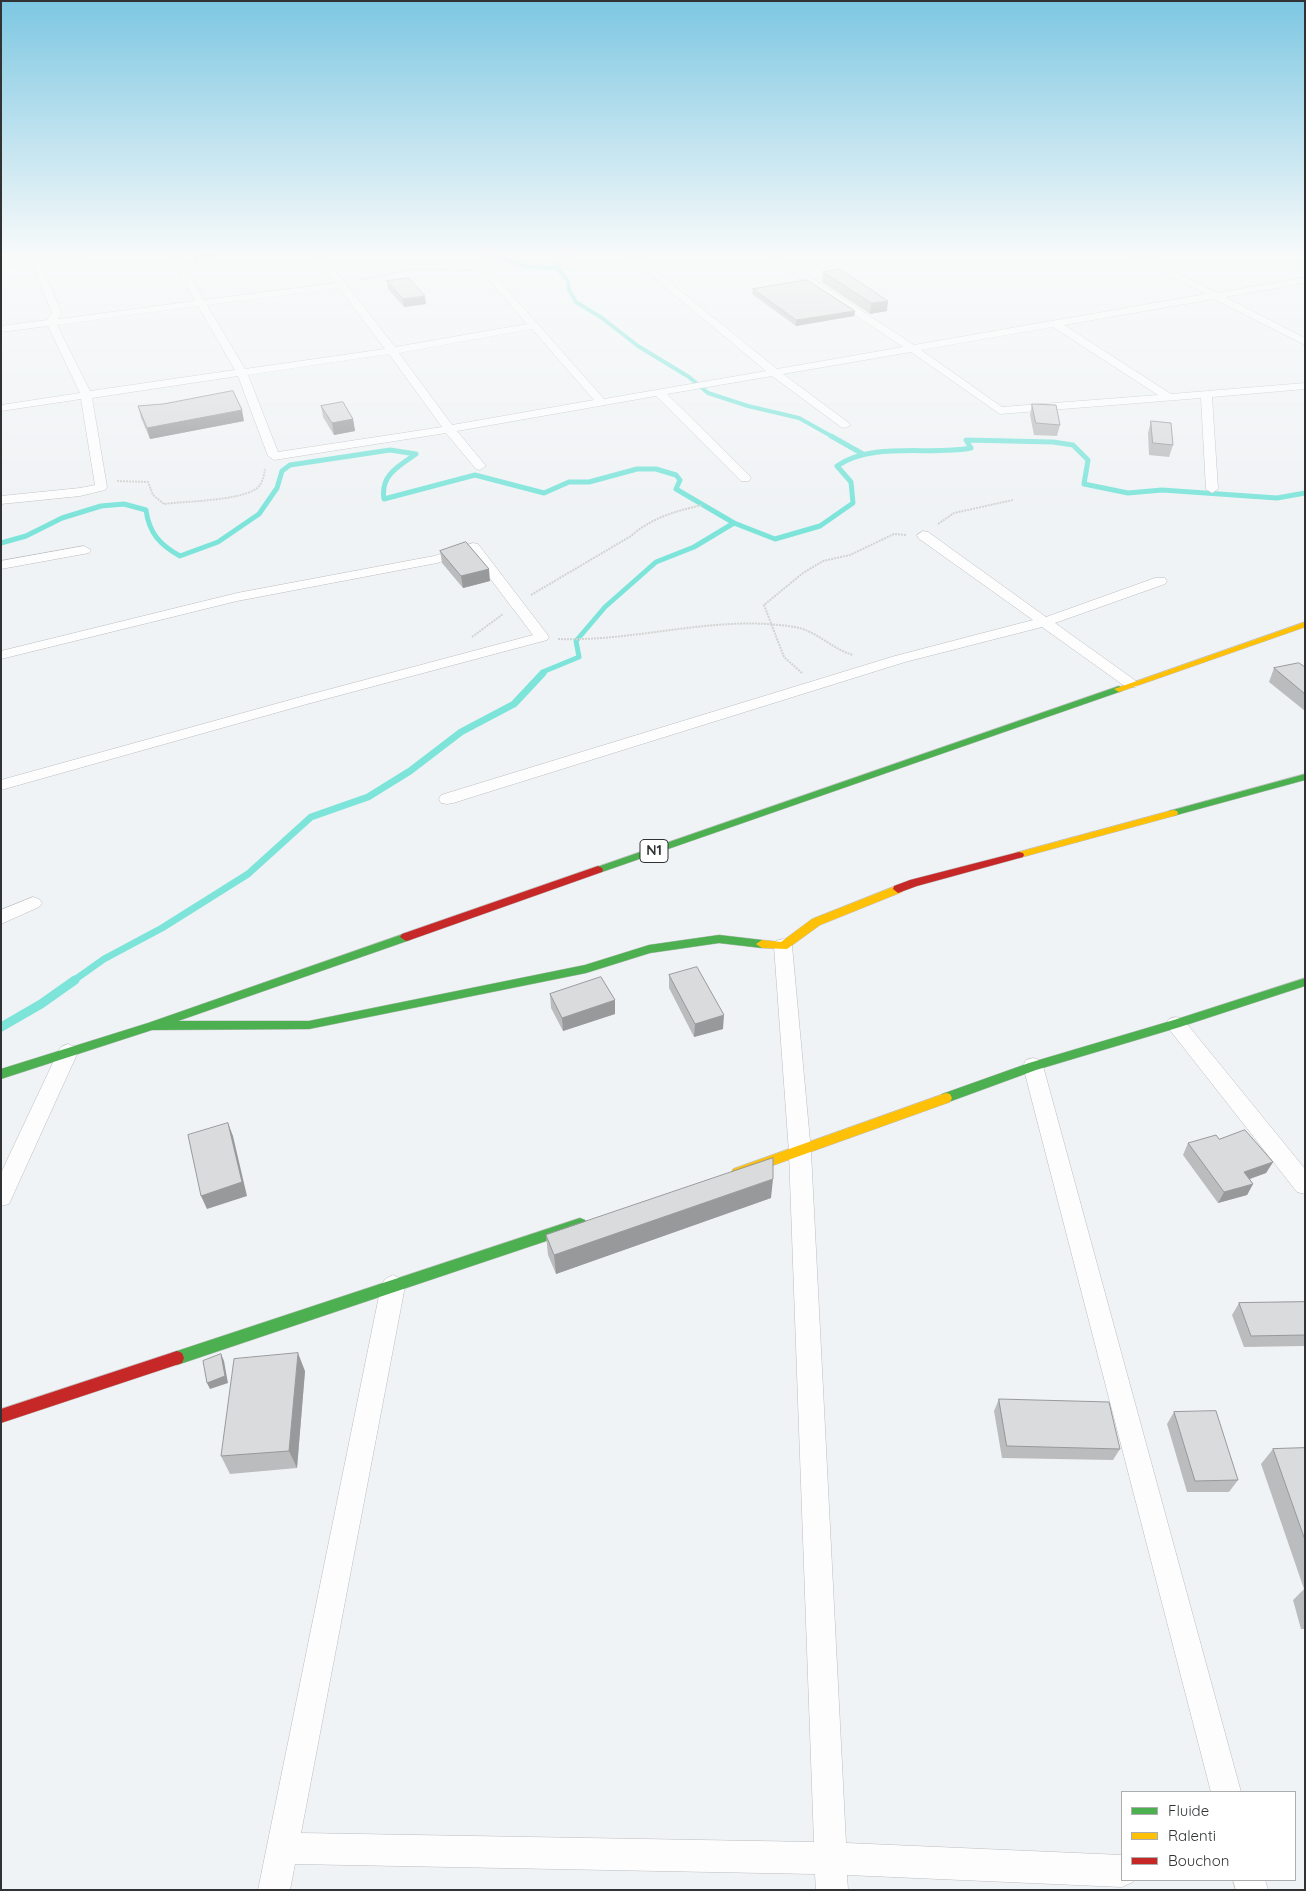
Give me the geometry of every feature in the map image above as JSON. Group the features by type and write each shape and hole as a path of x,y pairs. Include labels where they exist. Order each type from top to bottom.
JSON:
{"main road":[{"name":"N1","path":"1,1074 152,1026 1305,624"},
{"path":"152,1026 309,1025 586,969 648,949 719,939 782,946 816,922 914,883 1305,777"},
{"path":"724,1177 800,1152 1033,1066 1176,1024 1305,982"},
{"path":"1,1416 592,1221"}],"street":[{"path":"1,500 80,492 101,487 86,395 60,341"},
{"path":"224,341 242,373 274,456 449,429 950,341"},
{"path":"385,341 449,429 480,466"},
{"path":"1,408 447,341"},
{"path":"547,341 602,403"},
{"path":"736,341 845,425"},
{"path":"902,341 1000,411 1305,386"},
{"path":"1082,341 1170,398"},
{"path":"659,393 746,478"},
{"path":"1206,395 1212,489"},
{"path":"922,535 1131,684"},
{"path":"1,655 237,597 437,559 473,547 542,637 302,701 1,785"},
{"path":"1,565 84,550"},
{"path":"447,799 900,659 1044,622 1160,581"},
{"path":"1,918 33,903"},
{"path":"782,946 800,1152 832,1890"},
{"path":"1176,1024 1305,1185"},
{"path":"1,1198 68,1052"},
{"path":"1033,1066 1226,1791"},
{"path":"274,1890 393,1286"},
{"path":"282,1848 830,1858 1121,1871"}],"path":[{"path":"101,487 114,481 148,482 149,490 157,500 164,504 235,496 257,489 264,478 266,466 274,456"},
{"path":"813,686 784,657 764,605 803,573 823,561 850,555 894,534 922,535 954,513 1013,500"},
{"path":"467,641 516,603 631,536 637,529 674,512 702,505"},
{"path":"542,637 576,641 605,639 737,623 808,630 829,640 850,654 858,655"}],"building":[{"path":"233,391 242,410 147,428 138,406 163,404"},
{"path":"343,402 353,419 332,423 321,406"},
{"path":"1032,404 1056,405 1060,425 1036,423"},
{"path":"1151,421 1171,423 1173,445 1153,443"},
{"path":"466,542 489,569 461,576 440,551"},
{"path":"1299,663 1305,667 1305,694 1274,668"},
{"path":"697,967 724,1015 695,1024 669,975"},
{"path":"601,977 615,1000 562,1018 550,994"},
{"path":"228,1123 242,1182 201,1196 188,1135"},
{"path":"1245,1130 1273,1162 1244,1172 1253,1184 1224,1192 1188,1143 1216,1135 1219,1139"},
{"path":"773,1158 773,1179 554,1255 546,1235"},
{"path":"1305,1302 1305,1335 1251,1336 1239,1303"},
{"path":"298,1353 289,1451 221,1456 234,1359"},
{"path":"221,1354 225,1376 207,1383 203,1361"},
{"path":"999,1399 1109,1402 1120,1449 1007,1446"},
{"path":"1216,1411 1238,1480 1195,1481 1174,1412"},
{"path":"1305,1448 1305,1540 1273,1449"}],"waterway":[{"path":"632,341 689,377 708,393 748,406 799,418 833,437"},
{"path":"831,436 863,454"},
{"path":"734,523 775,539 820,526 853,503 851,482 837,466 851,458 884,451 937,451 971,448 966,440 1053,442 1073,445 1088,460 1084,484 1128,493 1162,490 1277,498 1305,493"},
{"path":"1,543 26,536 62,518 101,506 124,504 146,510 150,525 157,538 180,556 218,542 259,514 277,488 282,471 290,465 390,450 416,454 397,467 388,477 385,484 384,499 475,475 544,493 569,482 589,482 637,469 656,469 676,475 680,480 676,489 734,523"},
{"path":"543,673 579,657 576,641 605,607 656,562 694,547 734,523"},
{"path":"73,981 104,959 162,928 248,874 311,817 368,797 410,771 461,732 514,704 543,673"},
{"path":"1,1027 41,1004 75,980"}],"traffic: fast":[{"path":"598,870 1119,689"},
{"path":"1173,813 1305,777"},
{"path":"1,1074 152,1026 406,937"},
{"path":"152,1026 309,1025 586,969 649,949 719,939 762,944"},
{"path":"946,1098 1033,1066 1176,1024 1305,982"},
{"path":"177,1358 580,1224"}],"traffic: slow":[{"path":"1119,689 1305,624"},
{"path":"1019,855 1173,813"},
{"path":"762,944 783,946 816,922 898,889"},
{"path":"738,1173 946,1098"}],"traffic: jam":[{"path":"898,889 1019,855"},
{"path":"406,937 598,870"},
{"path":"1,1416 177,1358"}]}
